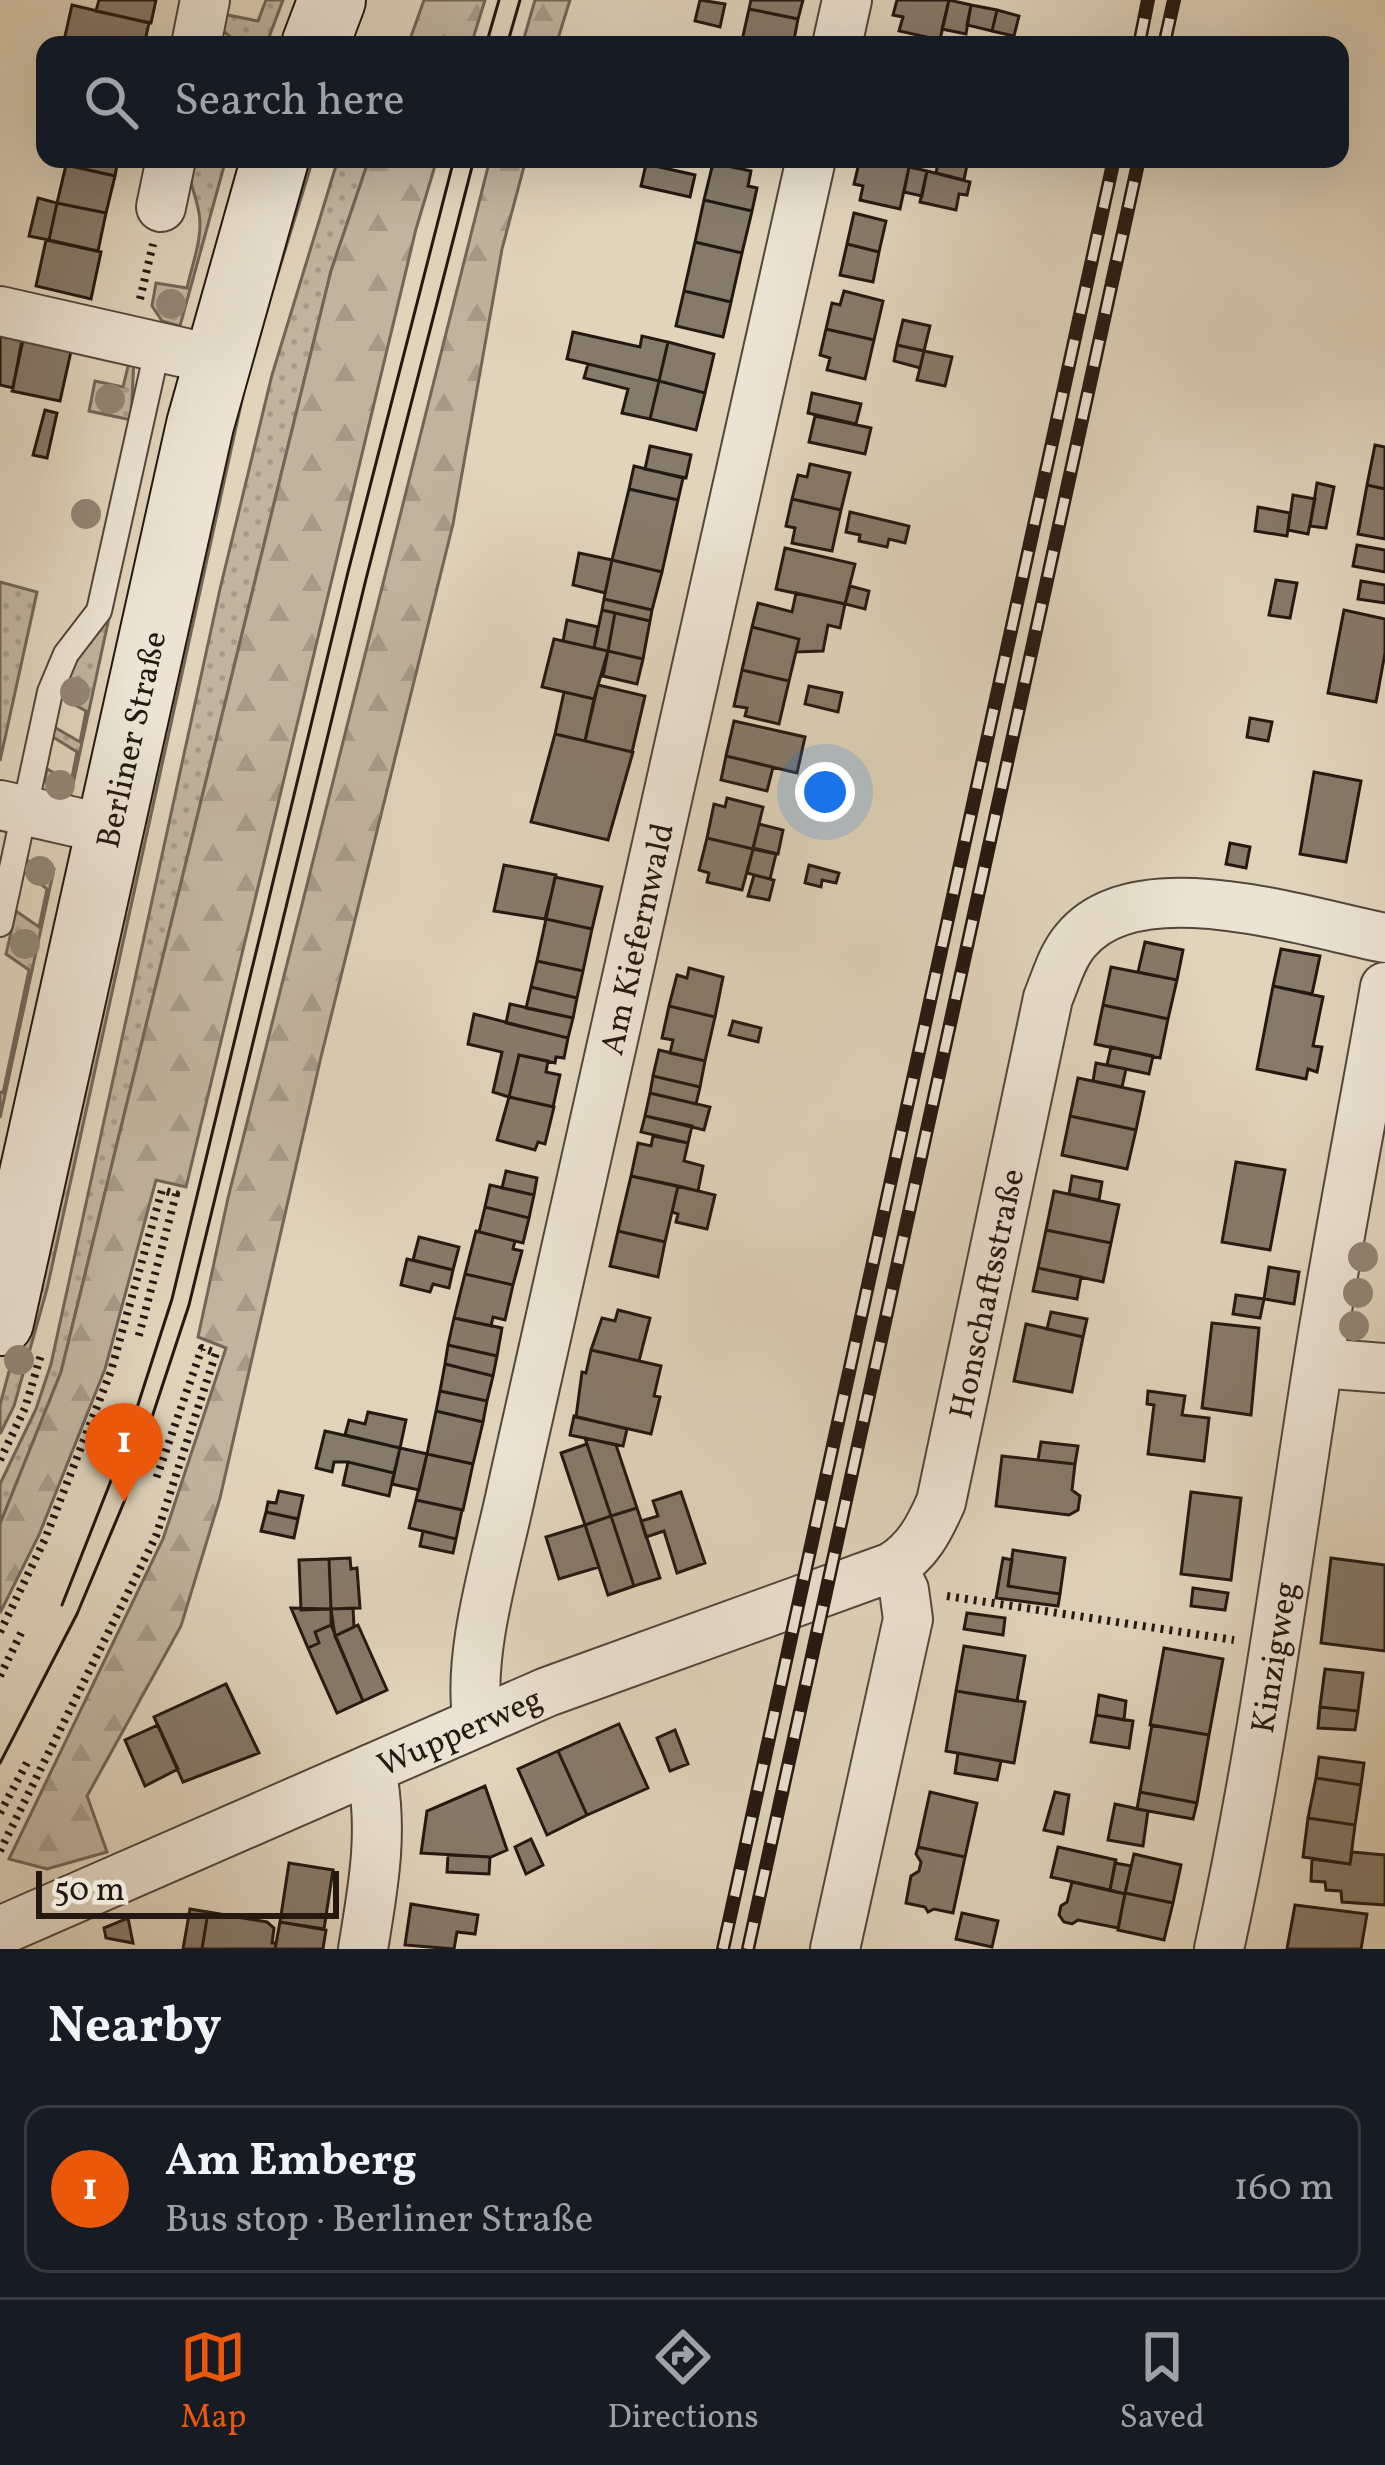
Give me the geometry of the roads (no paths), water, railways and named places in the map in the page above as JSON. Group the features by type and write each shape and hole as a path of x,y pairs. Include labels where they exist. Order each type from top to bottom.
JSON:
{"main road":[{"path":"318,36 332,0"},
{"name":"Berliner Straße","path":"0,1322 110,830 168,349 270,168"}],"street":[{"path":"198,36 205,0"},
{"path":"839,36 848,0"},
{"path":"161,207 170,168"},
{"name":"Am Kiefernwald","path":"478,1722 476,1663 512,1489 810,168"},
{"path":"0,311 168,349"},
{"path":"12,808 110,830"},
{"name":"Honschaftsstraße","path":"892,1567 926,1535 941,1502 1048,998 1076,940 1100,919 1135,904 1175,900 1385,938"},
{"name":"Kinzigweg","path":"1219,1949 1277,1646 1319,1363 1385,987"},
{"path":"1319,1363 1385,1368"},
{"path":"835,1949 908,1618 904,1589 892,1567"},
{"name":"Wupperweg","path":"12,1919 94,1892 608,1668 892,1567"},
{"path":"363,1949 379,1844 371,1769"}],"lane":[{"path":"0,924 12,808 66,654 99,611 168,349"}],"tram line":[{"path":"489,36 499,0"},
{"path":"510,36 520,0"},
{"path":"62,1605 125,1445 172,1299 348,572 452,168"},
{"path":"0,1763 77,1614 124,1502 189,1305 472,168"}],"railway":[{"path":"1141,36 1148,0"},
{"path":"1166,36 1174,0"},
{"path":"723,1949 1112,168"},
{"path":"748,1949 1137,168"}],"place":[{"name":"Am Emberg","path":"124,1502"}]}
